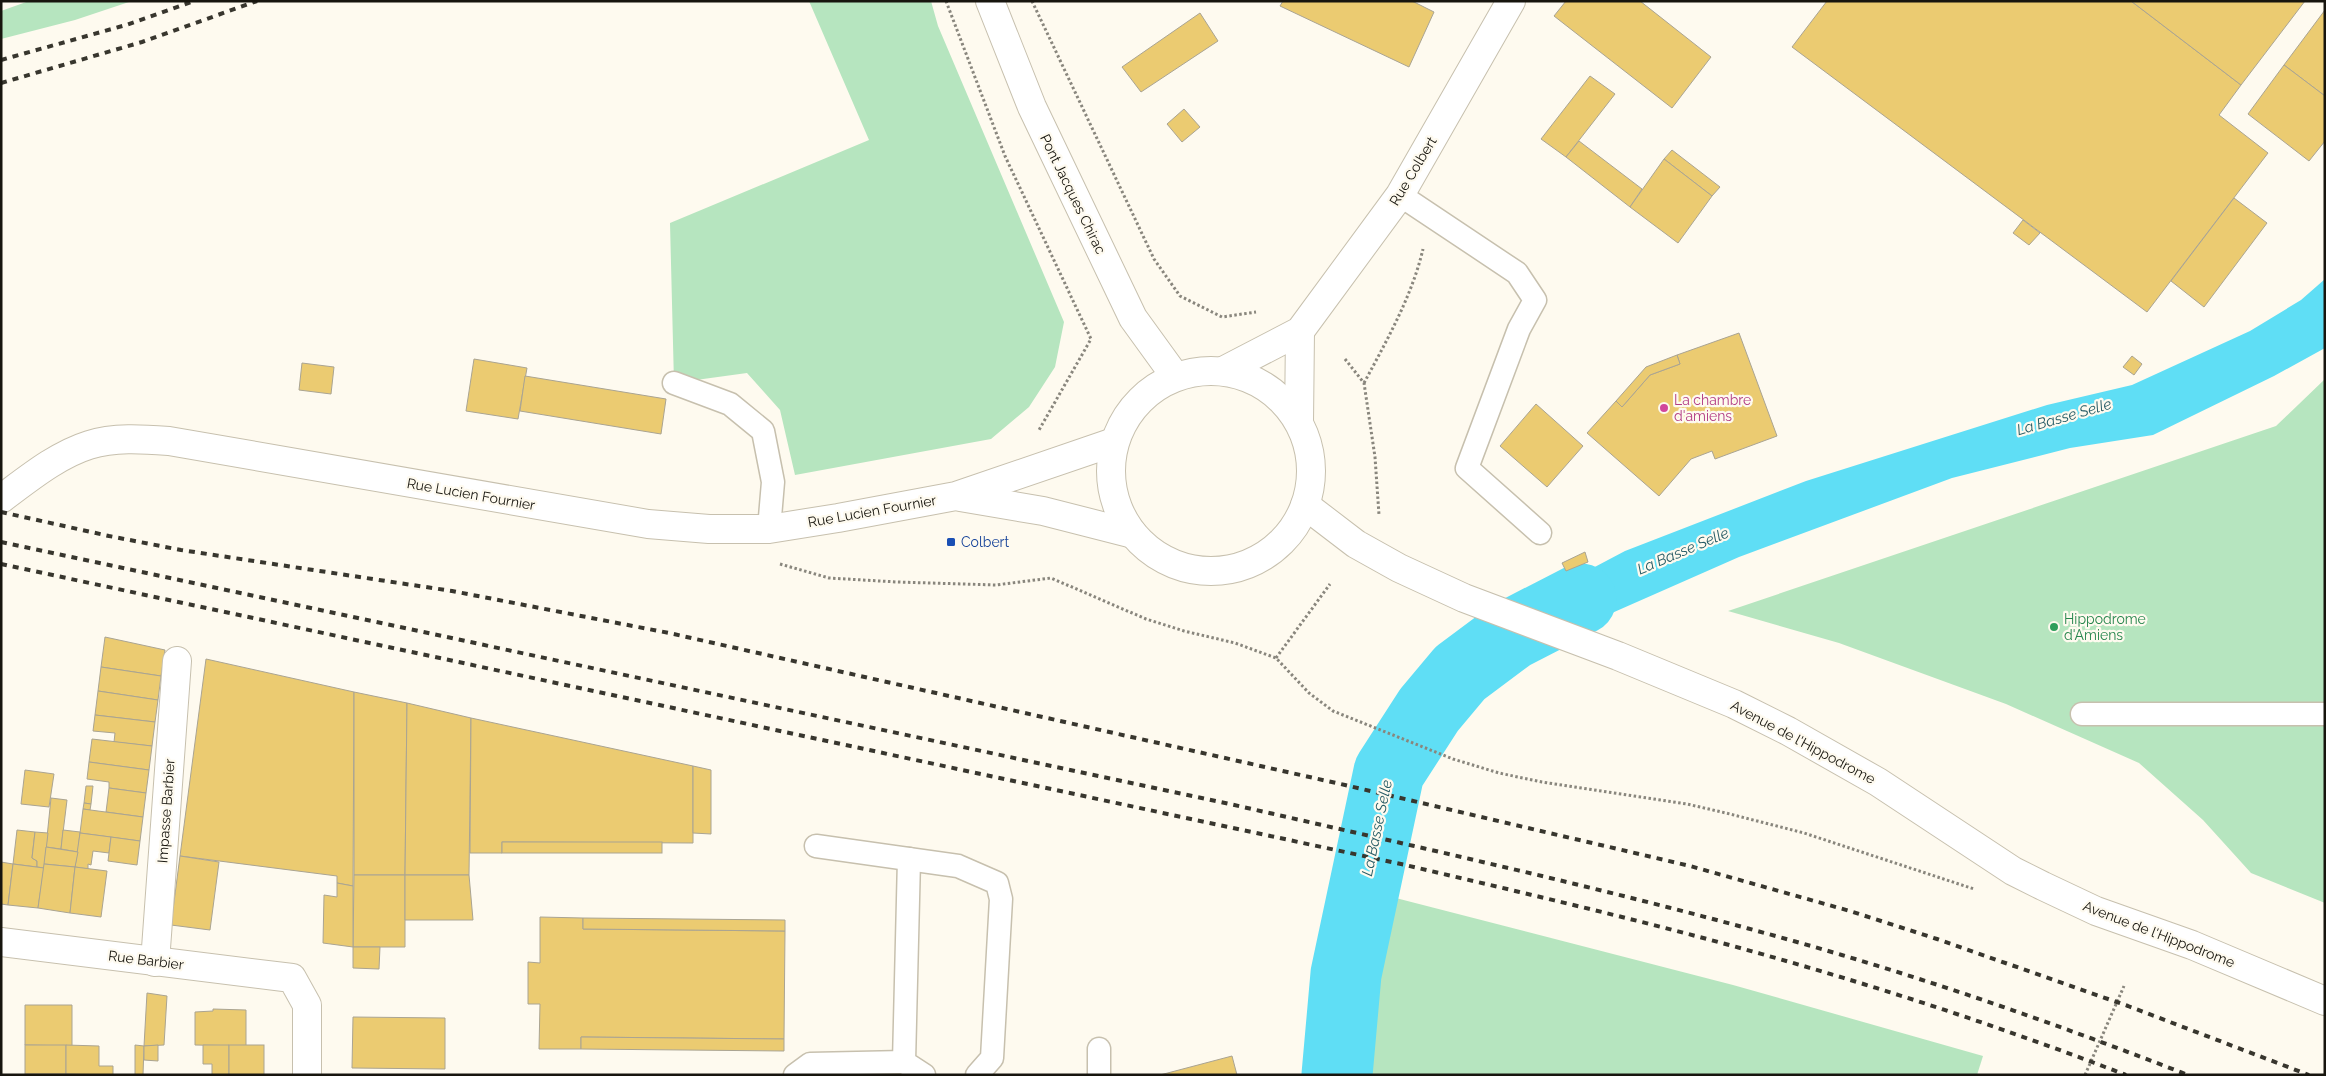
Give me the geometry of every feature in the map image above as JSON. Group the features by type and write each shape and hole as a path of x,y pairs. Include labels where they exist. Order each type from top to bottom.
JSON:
{"main road":[{"name":"Pont Jacques Chirac","path":"990,1 1032,107 1133,318 1175,376"},
{"name":"Rue Colbert","path":"1225,370 1300,331 1400,196 1511,1"},
{"path":"1300,331 1300,422"},
{"path":"1225,370 1257,381 1280,397 1300,422 1309,446 1311,471 1305,505 1287,538 1264,555 1238,566 1207,570 1183,569 1155,557 1133,534 1116,506 1110,474 1114,442 1126,415 1145,394 1175,376 1225,370"},
{"name":"Rue Lucien Fournier","path":"10,493 60,458 89,445 140,439 178,443 648,524 709,529 769,529 956,496 1114,442"},
{"name":"Rue Lucien Fournier","path":"956,496 1043,511 1133,534"},
{"name":"Avenue de l'Hippodrome","path":"1305,505 1356,544 1399,568 1464,598 1618,656 1734,704 1797,735 1878,782 2013,871 2043,886 2096,911 2192,946 2325,1001"},
{"name":"Impasse Barbier","path":"155,962 177,661"},
{"name":"Rue Barbier","path":"1,942 292,978 307,1005 307,1075"}],"lane":[{"path":"1400,196 1517,273 1535,300 1520,329 1468,468 1540,532"},
{"path":"674,383 730,404 763,431 773,482 769,529"},
{"path":"2082,714 2325,714"},
{"path":"816,846 958,866 997,883 1001,899 992,1058 977,1075"},
{"path":"904,1062 909,859"},
{"path":"1099,1049 1099,1075"},
{"path":"794,1075 810,1064 904,1062 924,1075"}],"path":[{"path":"946,1 1006,156 1091,339 1035,437"},
{"path":"1032,1 1154,259 1180,296 1222,317 1258,312"},
{"path":"1364,383 1393,328 1418,271 1430,216"},
{"path":"1345,359 1364,383 1375,457 1377,514 1385,518"},
{"path":"774,561 829,578 996,585 1051,578 1146,619 1184,631 1235,643 1276,658 1309,693 1333,711 1453,759 1499,773 1542,782 1678,803 1726,813 1804,833 1978,891"},
{"path":"1276,658 1330,584"},
{"path":"2085,1075 2124,986"}],"green space":[{"path":"29,1 132,1 75,20 1,39 1,11"},
{"path":"809,1 931,1 938,26 1064,322 1055,367 1029,407 991,439 795,475 780,410 747,373 674,383 670,223 869,140"},
{"name":"Hippodrome d'Amiens","path":"2325,379 2325,903 2251,873 2203,820 2139,763 2006,704 1839,643 1728,611 2276,426"},
{"path":"1388,896 1733,985 1983,1056 1977,1075 1369,1075"}],"water":[{"path":"2325,279 2325,348 2274,376 2153,435 2070,448 1952,478 1739,557 1519,654 1472,639 1555,588 1625,551 1806,481 2047,405 2132,385 2250,331 2301,300"},
{"path":"1334,894 1376,904 1366,942 1345,1075 1306,1075"}],"building":[{"path":"1283,1 1412,1 1434,12 1409,67 1280,6"},
{"path":"1566,1 1640,1 1711,57 1672,108 1554,16"},
{"path":"1827,1 2131,1 2241,85 2219,115 2268,153 2147,312 1792,47"},
{"path":"2131,1 2305,1 2241,85"},
{"path":"2325,10 2325,96 2284,65"},
{"path":"1200,13 1218,41 1141,92 1122,67"},
{"path":"2284,65 2325,96 2325,141 2309,161 2248,114"},
{"path":"1590,76 1615,94 1566,157 1541,139"},
{"path":"1184,109 1200,127 1182,142 1167,124"},
{"path":"1579,141 1642,189 1630,207 1566,157"},
{"path":"1672,150 1720,187 1712,196 1664,159"},
{"path":"1664,159 1712,196 1678,243 1630,207"},
{"path":"2234,198 2267,223 2204,307 2171,281"},
{"path":"2023,220 2040,233 2029,245 2013,233"},
{"path":"1739,333 1777,436 1715,459 1712,451 1691,459 1659,496 1587,433 1616,401 1622,407 1650,375 1680,364 1677,355"},
{"path":"1677,355 1680,364 1650,375 1622,407 1616,401 1646,367"},
{"path":"2132,356 2142,364 2134,375 2123,367"},
{"path":"474,359 527,368 518,419 466,411"},
{"path":"302,363 334,367 331,394 299,390"},
{"path":"525,376 666,399 661,434 520,411"},
{"path":"1536,404 1583,446 1547,487 1500,446"},
{"path":"1585,552 1588,562 1566,571 1562,563"},
{"path":"105,637 165,650 161,676 101,667"},
{"path":"206,659 354,692 353,886 337,883 337,876 180,856"},
{"path":"101,667 161,676 158,700 98,691"},
{"path":"98,691 158,700 155,722 95,715"},
{"path":"354,692 407,703 405,875 354,875"},
{"path":"407,703 471,718 469,875 405,875"},
{"path":"95,715 155,722 152,746 114,742 115,733 93,731"},
{"path":"471,718 693,766 693,843 502,842 502,853 470,853"},
{"path":"92,739 152,746 149,770 89,762"},
{"path":"89,762 149,770 146,793 109,788 109,782 87,779"},
{"path":"693,766 711,770 711,834 693,833"},
{"path":"25,770 54,774 49,807 21,804"},
{"path":"86,786 93,786 91,804 84,803"},
{"path":"109,788 146,793 143,817 106,812"},
{"path":"51,798 67,800 61,849 46,847"},
{"path":"84,803 91,804 90,810 83,809"},
{"path":"83,809 143,817 140,841 80,833"},
{"path":"17,830 35,832 32,858 37,861 37,867 13,864"},
{"path":"63,830 80,832 78,852 61,849"},
{"path":"35,832 48,833 44,868 37,867 37,861 32,858"},
{"path":"80,833 111,837 109,853 93,851 91,865 88,864 88,869 75,867"},
{"path":"111,837 140,841 137,865 108,861"},
{"path":"502,842 662,842 662,853 502,853"},
{"path":"46,847 78,852 75,867 44,864"},
{"path":"180,856 219,862 210,930 171,925"},
{"path":"1,862 13,864 8,905 1,904"},
{"path":"13,864 44,868 38,908 8,905"},
{"path":"44,864 75,867 70,913 38,908"},
{"path":"75,867 107,871 101,917 70,913"},
{"path":"354,875 405,875 405,947 353,947"},
{"path":"405,875 469,875 473,920 405,920"},
{"path":"337,883 353,886 353,947 323,943 324,895 337,897"},
{"path":"540,917 583,918 583,929 785,931 784,1039 581,1037 581,1049 539,1049 540,1004 528,1004 528,962 540,963"},
{"path":"583,918 785,920 785,931 583,929"},
{"path":"353,947 380,947 379,969 353,968"},
{"path":"147,993 167,996 164,1045 144,1046"},
{"path":"25,1005 72,1005 72,1046 25,1045"},
{"path":"213,1009 246,1010 246,1046 195,1045 195,1012 213,1011"},
{"path":"353,1017 445,1018 445,1069 352,1068"},
{"path":"581,1037 784,1039 784,1051 581,1049"},
{"path":"25,1045 66,1045 66,1074 25,1074"},
{"path":"66,1045 99,1046 99,1066 113,1066 113,1075 66,1074"},
{"path":"135,1045 144,1046 143,1075 135,1075"},
{"path":"158,1045 158,1061 144,1060 144,1046"},
{"path":"203,1045 229,1045 229,1075 212,1075 212,1064 203,1064"},
{"path":"229,1045 264,1045 264,1075 229,1075"},
{"path":"1232,1056 1237,1075 1160,1075"}],"waterway":[{"name":"La Basse Selle","path":"1337,1075 1346,974 1389,772 1429,710 1460,673 1511,635 1581,599"}],"railway":[{"path":"1,60 126,25 194,1"},
{"path":"1,83 142,42 257,1"},
{"path":"1,512 181,550 452,591 669,633 1345,785 1690,866 1850,911 1937,939 2128,1006 2309,1075"},
{"path":"1,542 1230,804 1590,888 1733,924 1901,973 2093,1039 2188,1075"},
{"path":"1,564 1401,864 1554,900 1707,939 1866,985 1971,1019 2126,1075"}],"place":[{"name":"La chambre d'amiens","path":"1664,408"},
{"name":"Colbert","path":"951,542"},
{"name":"Hippodrome d'Amiens","path":"2054,627"}]}
